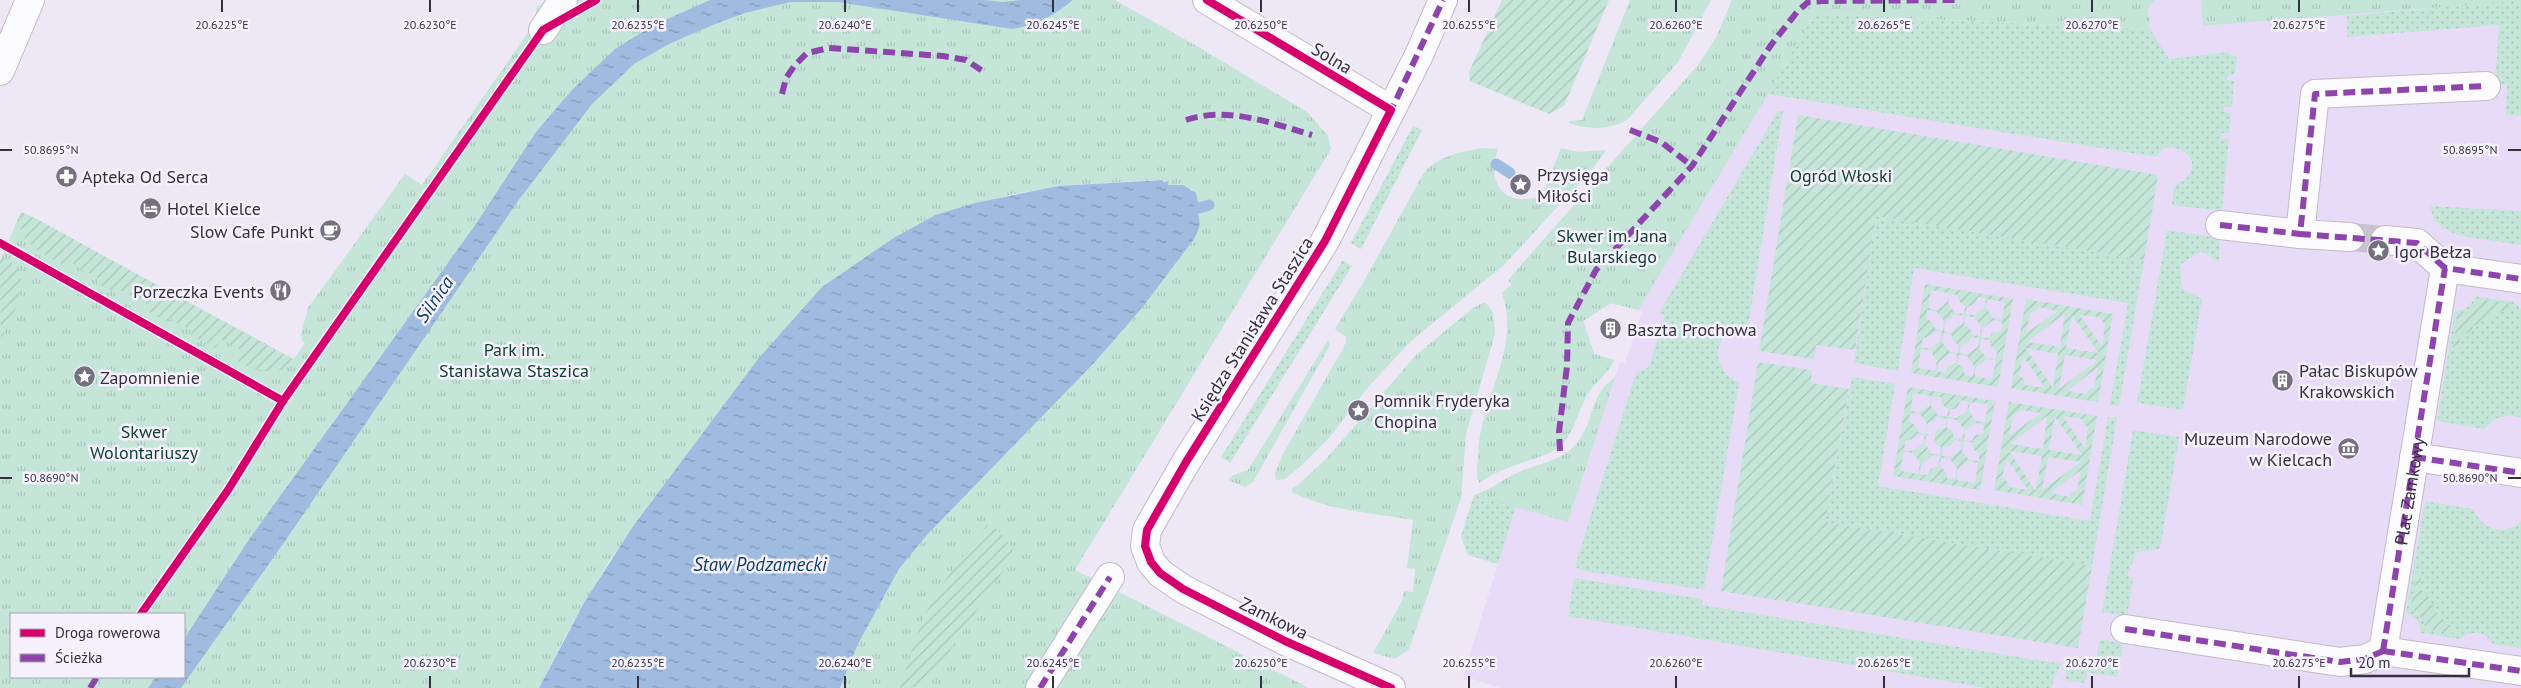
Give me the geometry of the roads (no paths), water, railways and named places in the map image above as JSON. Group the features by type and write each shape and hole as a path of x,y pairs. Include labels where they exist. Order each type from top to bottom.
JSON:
{"street":[{"path":"0,71 30,0"},
{"path":"543,30 563,0"},
{"name":"Solna","path":"1207,0 1391,110"},
{"name":"Księdza Stanisława Staszica","path":"1151,562 1145,546 1148,530 1186,462 1325,241 1391,110 1443,0"},
{"path":"2300,234 2315,94 2486,86"},
{"path":"2220,225 2350,238"},
{"path":"2385,240 2417,243 2445,268 2521,279"},
{"name":"Plac Zamkowy","path":"2383,651 2445,268"},
{"path":"2414,457 2521,473"},
{"name":"Zamkowa","path":"1151,562 1160,573 1183,589 1293,644 1392,688"},
{"path":"1040,688 1110,577"},
{"path":"2125,629 2340,662 2365,659 2383,651 2521,671"}],"water":[{"name":"Silnica","path":"710,0 984,0 1003,2 1073,0 1044,19 1012,29 838,2 790,2 745,13 715,24 669,44 634,64 592,104 518,201 283,544 181,688 148,688 155,678 185,678 185,637 250,538 476,224 536,132 572,90 615,49 654,25"},
{"name":"Staw Podzamecki","path":"1163,180 1163,182 1169,181 1168,185 1183,185 1196,193 1200,224 1194,239 1142,308 1095,362 926,536 899,569 858,644 840,688 539,688 585,601 634,525 758,359 822,287 892,239 935,215 975,203 1058,186"}],"waterway":[{"path":"1496,164 1510,173"},
{"path":"1199,208 1209,205"}],"tunnel":[{"path":"2350,237 2385,240"}],"place":[{"name":"Apteka Od Serca","path":"66,176"},
{"name":"Przysięga Miłości","path":"1521,184"},
{"name":"Hotel Kielce","path":"151,208"},
{"name":"Slow Cafe Punkt","path":"330,231"},
{"name":"Igor Bełza","path":"2378,251"},
{"name":"Porzeczka Events","path":"280,291"},
{"name":"Baszta Prochowa","path":"1611,329"},
{"name":"Zapomnienie","path":"84,377"},
{"name":"Pałac Biskupów Krakowskich","path":"2283,380"},
{"name":"Pomnik Fryderyka Chopina","path":"1358,410"},
{"name":"Muzeum Narodowe w Kielcach","path":"2348,448"}],"park label":[{"name":"Ogród Włoski","path":"1841,175"},
{"name":"Skwer im. Jana Bularskiego","path":"1612,245"},
{"name":"Park im. Stanisława Staszica","path":"514,359"},
{"name":"Skwer Wolontariuszy","path":"144,441"}]}
